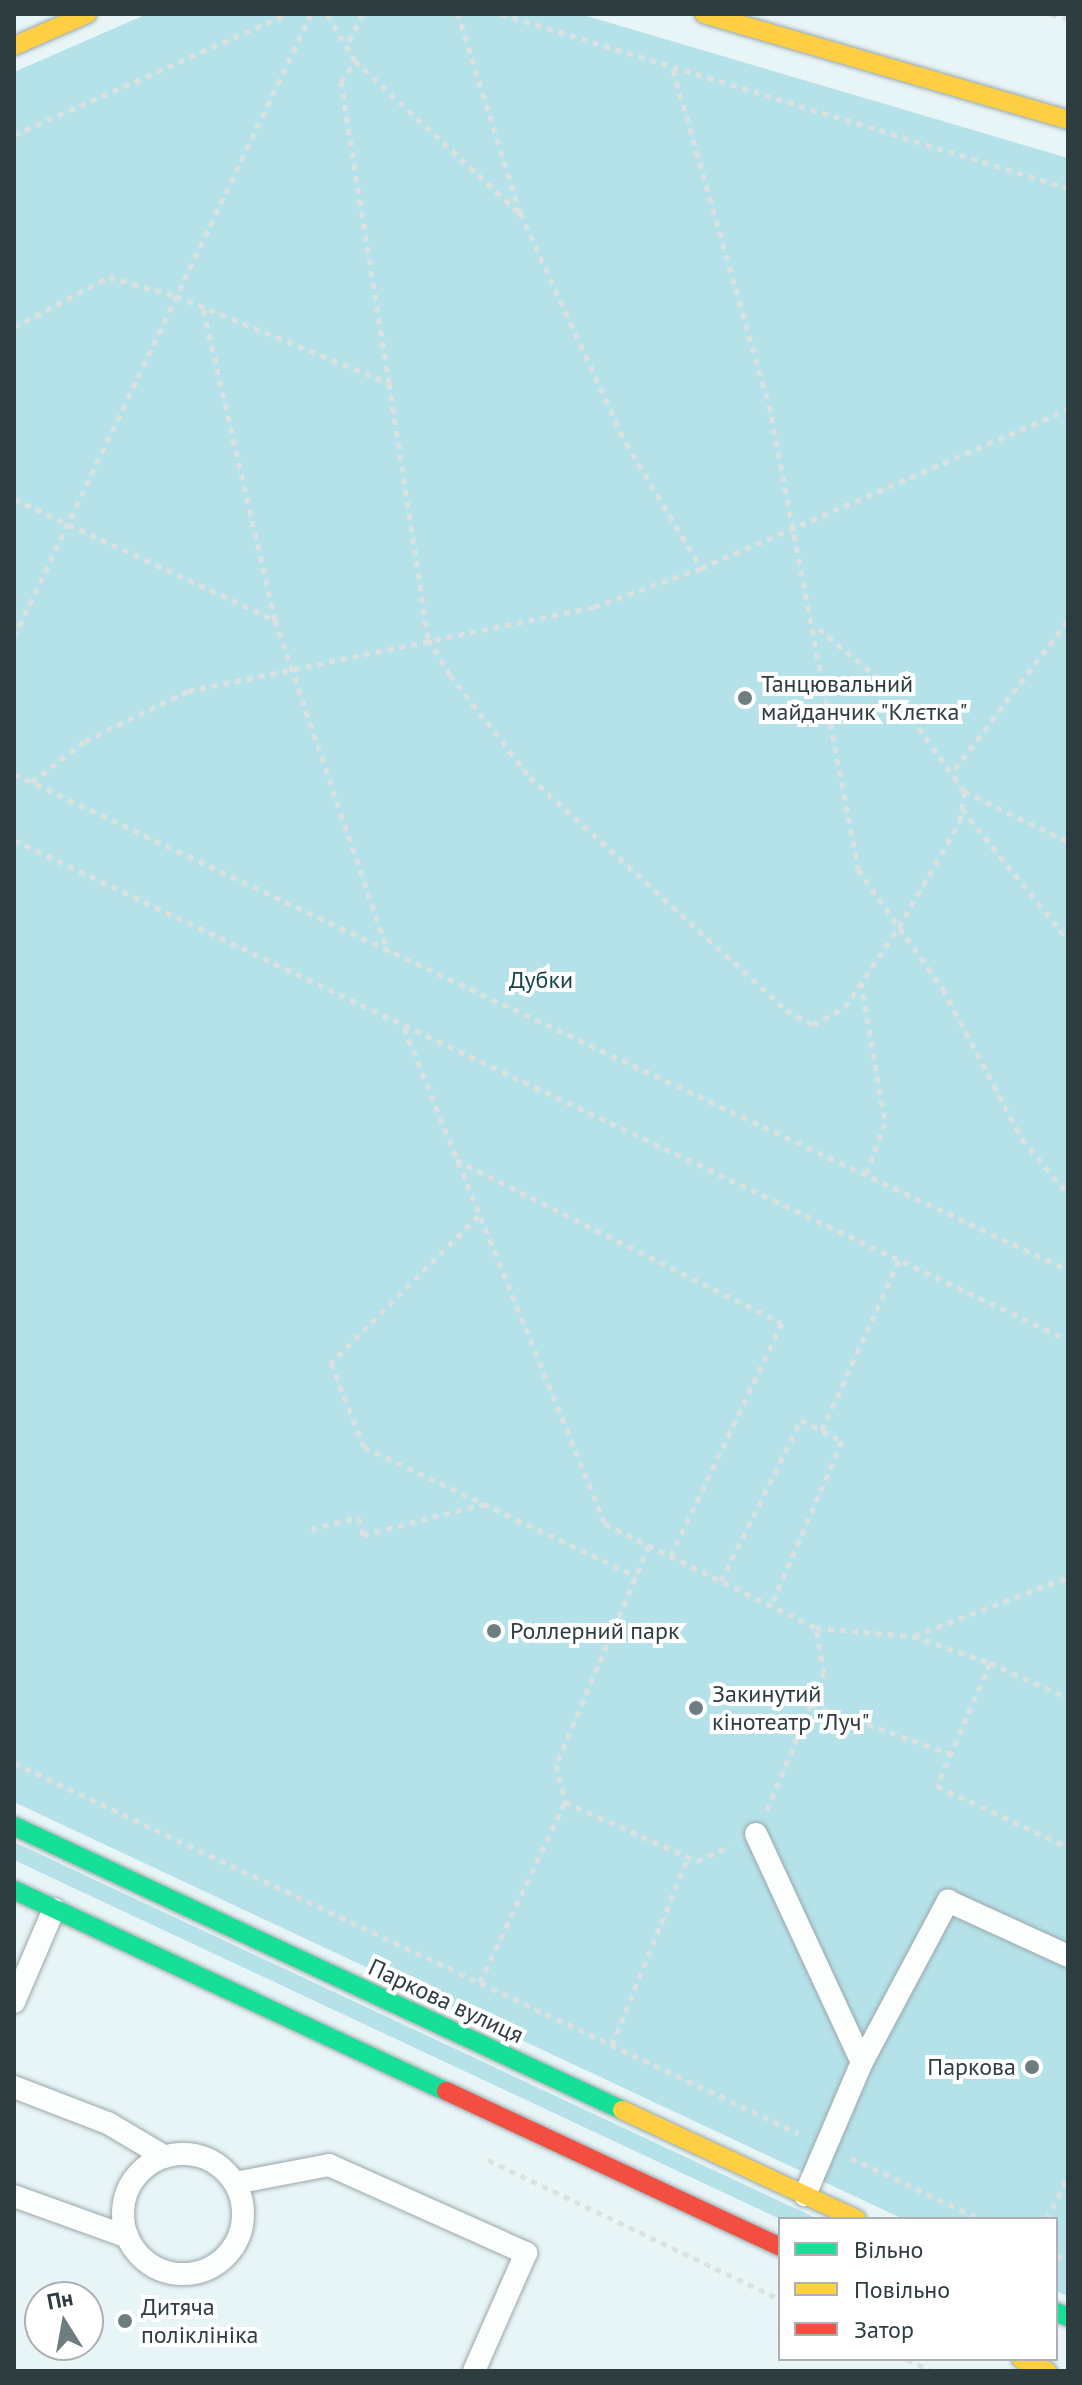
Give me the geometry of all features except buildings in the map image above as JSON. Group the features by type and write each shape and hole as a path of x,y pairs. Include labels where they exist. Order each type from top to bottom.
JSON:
{"street":[{"path":"14,46 87,14"},
{"path":"704,14 1068,120"},
{"name":"Паркова вулиця","path":"14,1826 853,2217"},
{"path":"14,1890 778,2246"},
{"path":"1025,2361 1047,2371"}],"lane":[{"path":"756,1834 862,2062"},
{"path":"805,2195 862,2062 948,1901 1068,1956"},
{"path":"14,2002 54,1909"},
{"path":"14,2087 108,2123 165,2157 204,2158 235,2183 242,2201 238,2239 211,2267 163,2270 128,2237 14,2196"},
{"path":"128,2237 123,2218 134,2180 165,2157"},
{"path":"235,2183 329,2165 526,2253 474,2371"}],"path":[{"path":"14,135 287,14"},
{"path":"14,637 311,14"},
{"path":"327,14 349,41 355,61 520,213"},
{"path":"349,41 363,14"},
{"path":"458,14 520,213 626,443 701,568"},
{"path":"501,14 673,70 1068,188"},
{"path":"1051,14 1068,19"},
{"path":"355,61 341,82 428,639 530,777 786,1010 813,1025 832,1020 899,927 962,808 964,791 955,769 888,686 814,625"},
{"path":"673,70 769,405 790,527 814,625 858,869 943,989 1022,1139 1068,1194"},
{"path":"14,327 109,277 176,296 389,383"},
{"path":"203,307 288,666 388,952"},
{"path":"32,782 85,741 188,691 288,666 594,607 701,568 1068,409"},
{"path":"14,499 70,521 275,620"},
{"path":"955,769 1068,620"},
{"path":"14,774 864,1179 1068,1270"},
{"path":"964,791 1068,842"},
{"path":"962,808 1068,940"},
{"path":"14,840 404,1028 1068,1340"},
{"path":"861,982 885,1123 864,1179"},
{"path":"404,1028 605,1524 816,1628 913,1636 990,1663 1068,1698"},
{"path":"455,1159 782,1323 671,1556"},
{"path":"478,1216 331,1363 364,1447 636,1576"},
{"path":"822,1431 899,1260"},
{"path":"721,1581 801,1420 842,1441 771,1606"},
{"path":"311,1529 358,1517 363,1535 485,1504"},
{"path":"480,1982 565,1802 556,1765 649,1545"},
{"path":"913,1636 1068,1577"},
{"path":"565,1802 697,1861 756,1834 824,1673 816,1628"},
{"path":"990,1663 937,1786 1068,1847"},
{"path":"811,1704 951,1754"},
{"path":"14,1763 976,2217"},
{"path":"612,2045 688,1857"},
{"path":"1048,2217 1066,2181"},
{"path":"911,2361 932,2371"}],"green space":[{"name":"Дубки","path":"147,14 580,14 1068,158 1068,2296 1058,2292 1058,2217 899,2217 14,1802 14,72"},
{"path":"14,1842 814,2217 778,2218 14,1860"}],"traffic: fast":[{"path":"14,1826 622,2110"},
{"path":"14,1890 446,2091"},
{"path":"1058,2313 1068,2317"}],"traffic: slow":[{"path":"14,46 87,14"},
{"path":"704,14 1068,120"},
{"path":"622,2110 853,2217"},
{"path":"1025,2361 1047,2371"}],"traffic: jam":[{"path":"446,2091 778,2246"}],"place":[{"name":"Танцювальний майданчик \"Клєтка\"","path":"745,698"},
{"name":"Роллерний парк","path":"494,1631"},
{"name":"Закинутий кінотеатр \"Луч\"","path":"696,1708"},
{"name":"Паркова","path":"1032,2067"},
{"name":"Дитяча поліклініка","path":"125,2321"}]}
